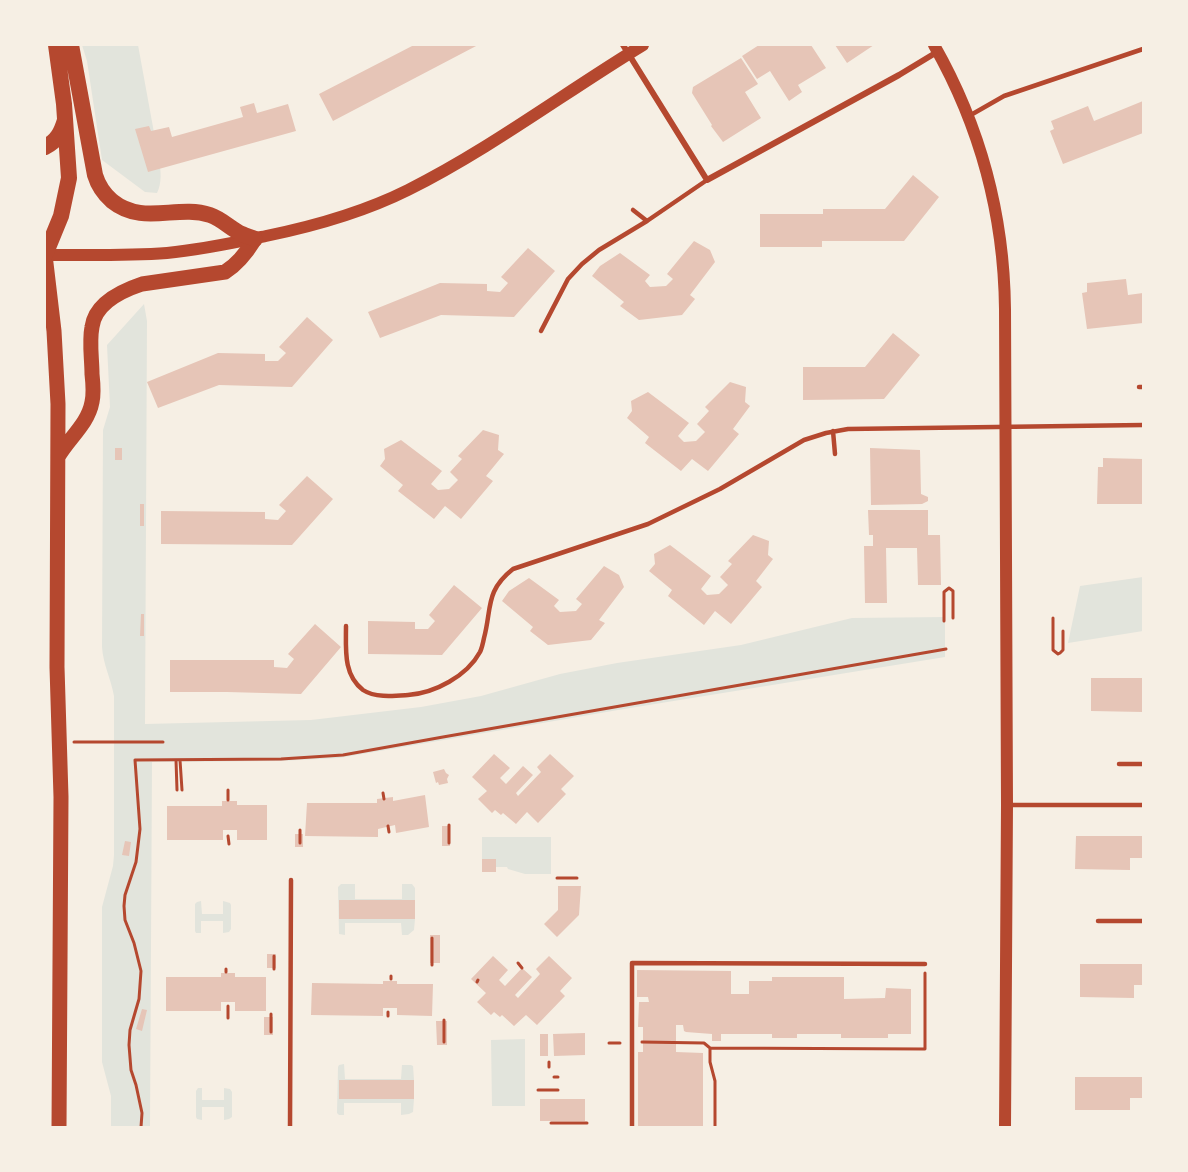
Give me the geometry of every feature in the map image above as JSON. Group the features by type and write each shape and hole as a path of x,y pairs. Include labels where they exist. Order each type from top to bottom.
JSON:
{"highway":[{"path":"45,255 61,216 69,178 61,72 56,45"},
{"path":"70,45 95,174 99,186 109,198 131,212 159,214 186,212 211,215 242,234 255,239"},
{"path":"45,147 55,141 65,120"}],"main road":[{"path":"59,1127 61,797 57,667 57,365 45,255 165,253 205,248 312,226 362,211 408,190 483,148 626,49 643,45"},
{"path":"936,48 968,116 990,183 1002,251 1005,291 1007,805 1005,1127"},
{"path":"58,457 77,433 89,411 93,393 92,328 99,310 112,298 142,284 225,272 244,256 255,239"}],"street":[{"path":"626,49 707,180 898,75 936,48"}],"lane":[{"path":"968,116 1004,96 1143,50"},
{"path":"541,331 567,279 582,264 707,180"},
{"path":"633,210 646,221"},
{"path":"346,626 348,668 352,680 364,690 375,695 392,696 431,690 450,681 468,668 480,651 493,593 503,578 513,569 642,527 720,489 804,440 848,429 1143,425"},
{"path":"833,431 835,454"},
{"path":"1119,764 1143,764"},
{"path":"1007,805 1143,805"},
{"path":"290,1127 291,880"},
{"path":"1098,921 1143,921"},
{"path":"632,1127 632,963 925,964"}],"path":[{"path":"944,621 944,592 949,588 953,591 953,618"},
{"path":"1053,618 1053,650 1058,654 1063,650 1063,631"},
{"path":"141,1127 142,1113 132,1076 129,1038 139,999 141,971 125,920 124,906 125,895 136,862 140,829 135,760 281,759 343,755 946,649"},
{"path":"66,742 163,742"},
{"path":"178,760 180,790"},
{"path":"228,790 228,800"},
{"path":"383,793 384,799"},
{"path":"449,825 449,843"},
{"path":"388,826 389,832"},
{"path":"300,830 300,843"},
{"path":"228,836 229,844"},
{"path":"557,878 577,878"},
{"path":"432,938 432,965"},
{"path":"274,956 274,969"},
{"path":"519,963 522,968"},
{"path":"609,1042 704,1043 710,1048 925,1049 925,964"},
{"path":"228,1006 228,1018"},
{"path":"271,1014 271,1032"},
{"path":"444,1020 444,1042"},
{"path":"710,1048 710,1062 715,1081 715,1127"},
{"path":"549,1062 549,1067"},
{"path":"538,1090 558,1090"},
{"path":"551,1123 586,1123"}],"shaded area":[{"path":"82,45 138,45 160,164 161,173 157,193 145,192 102,160 87,61"},
{"path":"144,304 147,321 145,724 311,720 421,707 481,696 560,674 617,663 741,645 852,618 945,617 945,657 339,758 152,762 150,1127 111,1127 111,1096 102,1062 102,907 114,855 114,696 102,647 103,430 110,407 107,345"},
{"path":"1143,577 1143,631 1068,643 1080,586"},
{"path":"482,837 551,837 551,874 525,874 507,867 496,867 496,872 482,872"},
{"path":"341,884 355,884 355,899 402,899 402,884 412,884 415,888 415,900 339,900 415,919 414,930 408,935 402,935 401,923 345,923 345,935 339,934 338,887"},
{"path":"201,901 202,914 223,914 223,901 230,903 231,929 229,932 223,933 223,921 201,921 201,933 196,933 195,904"},
{"path":"525,1039 525,1106 492,1106 491,1040"},
{"path":"344,1064 345,1079 401,1079 402,1065 413,1066 414,1080 339,1080 339,1099 414,1099 413,1112 401,1115 401,1103 344,1103 344,1115 339,1115 337,1113 338,1067"},
{"path":"202,1088 202,1100 224,1100 224,1088 230,1089 232,1117 224,1120 224,1107 202,1107 202,1120 197,1119 196,1091"}],"building":[{"path":"414,45 478,45 333,121 319,94"},
{"path":"759,45 811,45 826,68 798,85 802,92 789,101 770,71 757,79 742,56"},
{"path":"835,45 874,45 847,63"},
{"path":"741,58 758,84 745,92 761,118 723,142 692,93 693,87"},
{"path":"1143,101 1143,133 1063,164 1050,131 1054,129 1051,121 1088,106 1094,121"},
{"path":"254,103 257,113 288,104 296,131 148,172 135,129 149,126 151,131 169,127 172,137 243,117 240,107"},
{"path":"913,175 939,197 904,241 822,241 822,247 760,247 760,214 823,214 823,209 885,209"},
{"path":"694,241 710,250 715,262 690,295 695,299 682,315 639,320 620,306 624,302 592,276 600,266 620,253 650,275 645,281 650,287 666,286 673,279 667,274"},
{"path":"528,248 555,271 514,317 441,315 380,338 368,312 440,283 487,284 487,291 500,292 508,283 501,277"},
{"path":"1126,279 1128,295 1143,293 1143,323 1087,329 1082,293 1087,292 1087,283"},
{"path":"307,317 333,340 292,387 219,385 158,408 147,382 218,353 265,354 265,361 278,361 286,353 279,347"},
{"path":"893,333 920,355 884,399 803,400 803,367 865,367"},
{"path":"730,382 746,387 745,402 750,406 733,429 739,434 708,471 692,459 681,471 645,443 649,437 627,418 632,411 631,401 648,392 689,423 678,436 684,442 696,441 705,432 697,424 709,411 705,407"},
{"path":"483,430 499,435 498,450 504,454 486,476 493,481 461,519 445,506 434,519 398,491 403,485 380,466 385,459 384,449 401,440 442,471 431,484 438,490 449,489 458,480 450,472 462,459 458,456"},
{"path":"115,448 122,448 122,460 115,460"},
{"path":"870,448 920,450 921,494 928,497 928,501 922,504 871,505"},
{"path":"1103,458 1143,459 1143,504 1097,504 1098,467 1103,467"},
{"path":"307,476 333,499 292,545 161,544 161,511 265,512 265,519 278,520 286,511 279,505"},
{"path":"140,504 144,504 144,526 140,526"},
{"path":"868,510 928,510 928,535 940,535 941,585 918,585 917,548 886,548 887,603 865,603 864,546 873,546 873,535 869,535"},
{"path":"753,535 769,541 768,555 773,559 756,581 762,587 731,624 715,611 704,625 668,596 672,590 649,571 655,564 654,554 670,545 711,576 701,589 707,595 719,594 728,585 720,577 732,564 728,561"},
{"path":"604,566 619,575 624,587 599,620 605,623 591,640 548,645 530,631 533,627 502,601 509,591 529,578 559,600 554,606 560,612 576,611 582,604 576,599"},
{"path":"454,585 482,608 442,655 368,654 368,621 415,622 415,629 428,629 435,621 429,615"},
{"path":"141,614 144,614 144,636 140,636"},
{"path":"315,624 341,647 301,694 170,692 170,660 274,660 274,667 287,668 294,659 288,654"},
{"path":"1091,678 1143,678 1143,712 1091,711"},
{"path":"494,754 510,768 500,778 506,784 523,766 533,775 516,793 518,796 541,772 537,767 550,754 574,776 561,789 566,794 538,823 527,812 516,824 503,813 501,815 495,810 492,813 478,799 487,791 472,777"},
{"path":"444,769 449,775 448,783 439,785 438,782 436,783 433,772"},
{"path":"425,795 429,827 396,833 395,825 378,829 378,837 305,836 307,803 377,803 377,799 393,797 393,801"},
{"path":"222,801 237,801 237,805 267,805 267,840 237,840 237,830 223,830 223,840 167,840 167,806 222,806"},
{"path":"442,826 450,826 450,846 442,846"},
{"path":"295,834 303,834 303,847 295,847"},
{"path":"1076,836 1143,836 1143,858 1130,858 1130,870 1075,869"},
{"path":"125,841 131,842 129,856 122,855"},
{"path":"482,859 496,859 496,872 482,872"},
{"path":"558,886 581,886 579,915 557,937 544,924 558,910"},
{"path":"339,900 415,900 415,919 339,919"},
{"path":"430,935 440,935 440,963 430,963"},
{"path":"267,954 276,954 276,968 267,968"},
{"path":"493,956 508,970 499,980 505,986 522,968 532,977 515,995 518,998 540,974 536,969 549,956 572,978 560,991 565,996 537,1025 526,1015 514,1026 502,1015 500,1017 494,1012 491,1015 477,1002 486,993 471,979"},
{"path":"1080,964 1143,964 1143,985 1134,985 1134,998 1080,997"},
{"path":"637,970 731,971 731,994 749,994 749,981 772,981 772,977 844,977 844,999 885,998 886,988 911,989 911,1034 888,1034 888,1038 841,1038 841,1034 797,1034 797,1038 772,1038 772,1034 721,1034 721,1041 712,1041 712,1034 686,1032 683,1025 676,1025 676,1052 703,1053 703,1127 638,1127 638,1052 643,1052 643,1027 638,1027 639,1002 649,1002 648,997 637,997"},
{"path":"221,973 235,973 235,977 266,977 266,1011 235,1011 235,1002 221,1002 221,1011 166,1011 166,977 221,977"},
{"path":"383,981 397,981 397,984 433,984 432,1016 397,1015 397,1008 383,1008 383,1016 311,1015 312,983 383,984"},
{"path":"142,1009 147,1010 142,1031 136,1029"},
{"path":"264,1017 273,1017 273,1035 264,1035"},
{"path":"436,1021 447,1021 447,1045 437,1045"},
{"path":"585,1033 585,1055 554,1056 553,1034"},
{"path":"540,1034 548,1034 548,1056 540,1056"},
{"path":"1075,1077 1143,1077 1143,1098 1130,1098 1130,1110 1075,1110"},
{"path":"339,1080 414,1080 414,1099 339,1099"},
{"path":"540,1099 585,1099 585,1121 540,1121"}]}
